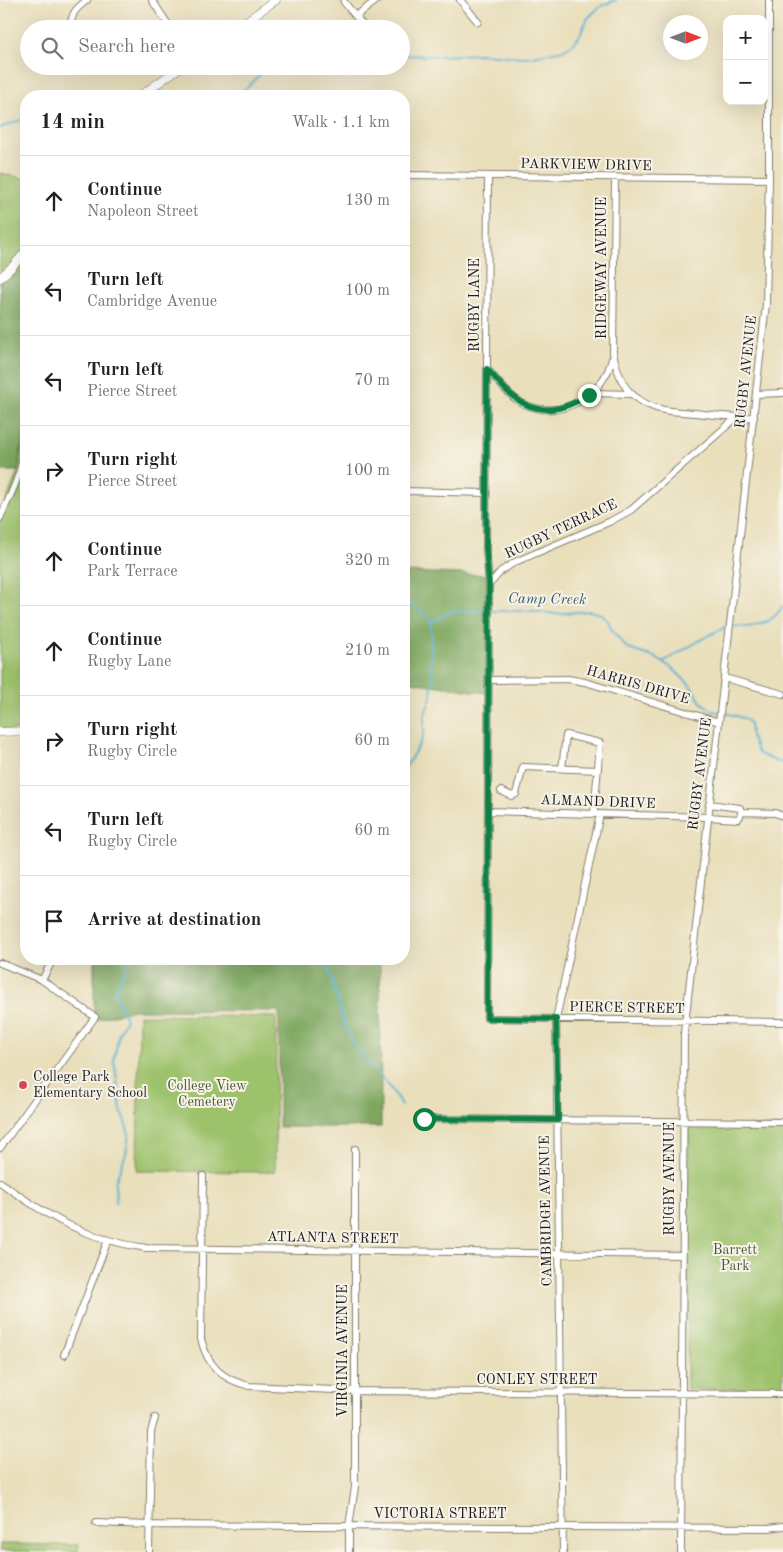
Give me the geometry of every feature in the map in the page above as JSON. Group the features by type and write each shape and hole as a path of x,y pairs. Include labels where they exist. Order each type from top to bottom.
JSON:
{"street":[{"path":"71,20 76,8 87,0"},
{"path":"152,0 165,20"},
{"path":"248,20 276,0"},
{"path":"356,16 377,0"},
{"path":"460,0 478,22"},
{"name":"RUGBY AVENUE","path":"681,1552 685,1021 766,304 769,180 769,0"},
{"path":"344,2 359,20"},
{"path":"148,90 169,75"},
{"name":"PARKVIEW DRIVE","path":"410,175 769,180"},
{"name":"RUGBY LANE","path":"488,176 486,493 486,548 489,585 488,912"},
{"name":"RIDGEWAY AVENUE","path":"614,358 615,178"},
{"path":"0,278 20,258"},
{"path":"487,369 513,397 523,403 535,408 561,409 573,405 593,393 605,379 614,358"},
{"path":"614,358 622,379 631,394 651,406 665,410 736,418 754,417"},
{"path":"593,393 631,394"},
{"path":"756,394 783,393"},
{"name":"RUGBY TERRACE","path":"489,585 502,571 515,562 610,522 631,510 736,418"},
{"path":"0,518 20,467"},
{"path":"410,491 486,493"},
{"path":"724,678 783,694"},
{"name":"HARRIS DRIVE","path":"488,680 568,679 585,682 719,722"},
{"path":"0,732 20,731"},
{"name":"CAMBRIDGE AVENUE","path":"562,768 566,735 600,743 597,814 556,1019 563,1552"},
{"path":"501,791 512,796 516,794 523,766 598,770"},
{"path":"710,804 740,808 742,812 775,813 783,816"},
{"name":"ALMAND DRIVE","path":"488,811 708,817 738,820 742,812"},
{"name":"PIERCE STREET","path":"488,912 487,1018 783,1022"},
{"path":"0,963 42,980 95,1016 0,1148"},
{"path":"42,980 49,965"},
{"path":"424,1119 783,1122"},
{"name":"VIRGINIA AVENUE","path":"348,1552 349,1526 355,1487 355,1149"},
{"name":"CONLEY STREET","path":"203,1176 201,1340 207,1358 219,1372 232,1382 249,1386 355,1391 783,1394"},
{"name":"ATLANTA STREET","path":"0,1182 28,1202 72,1227 108,1240 146,1248 682,1255"},
{"path":"64,1355 108,1240"},
{"path":"149,1552 151,1432 155,1418"},
{"name":"VICTORIA STREET","path":"96,1523 149,1525 681,1528 769,1528 783,1526"}],"green space":[{"path":"0,173 20,178 20,256 0,280"},
{"path":"20,256 20,456 18,471 0,471 0,280"},
{"path":"20,456 20,730 0,730 0,517 18,471"},
{"path":"410,572 491,575 486,693 410,682"},
{"path":"94,965 380,965 381,1127 279,1127 279,1011 134,1010 94,1020"},
{"name":"College View Cemetery","path":"139,1015 276,1017 275,1172 137,1171"},
{"name":"Barrett Park","path":"689,1125 783,1127 783,1389 687,1389"},
{"path":"0,1544 79,1545 78,1552 0,1551"}],"waterway":[{"path":"410,55 481,54 523,57 563,50 579,37 588,18 595,11 603,5 616,0"},
{"path":"243,90 259,75"},
{"name":"Camp Creek","path":"0,128 20,120"},
{"name":"Camp Creek","path":"410,605 426,615 431,622"},
{"path":"663,662 728,626 749,627 768,621 783,606"},
{"name":"Camp Creek","path":"431,622 453,612 486,611"},
{"name":"Camp Creek","path":"491,611 534,611 555,614 589,611 601,614 625,646 654,657 672,668 690,685 701,702 719,713"},
{"path":"410,760 421,741 424,732 424,717 431,697 433,676 431,664 431,622"},
{"name":"Camp Creek","path":"726,713 746,719 750,724 751,736 758,753 777,762 783,762"},
{"path":"116,1202 115,1183 126,1154 129,1134 121,1110 114,1059 119,1033 126,1019 114,992 127,965"},
{"path":"328,965 344,1023 354,1044 391,1089 401,1106"}],"place":[{"name":"College Park Elementary School","path":"23,1085"}],"route":[{"path":"424,1119 558,1120 556,1019 487,1018 489,585 486,548 487,369 513,397 535,408 561,409 573,405 589,395"}]}
